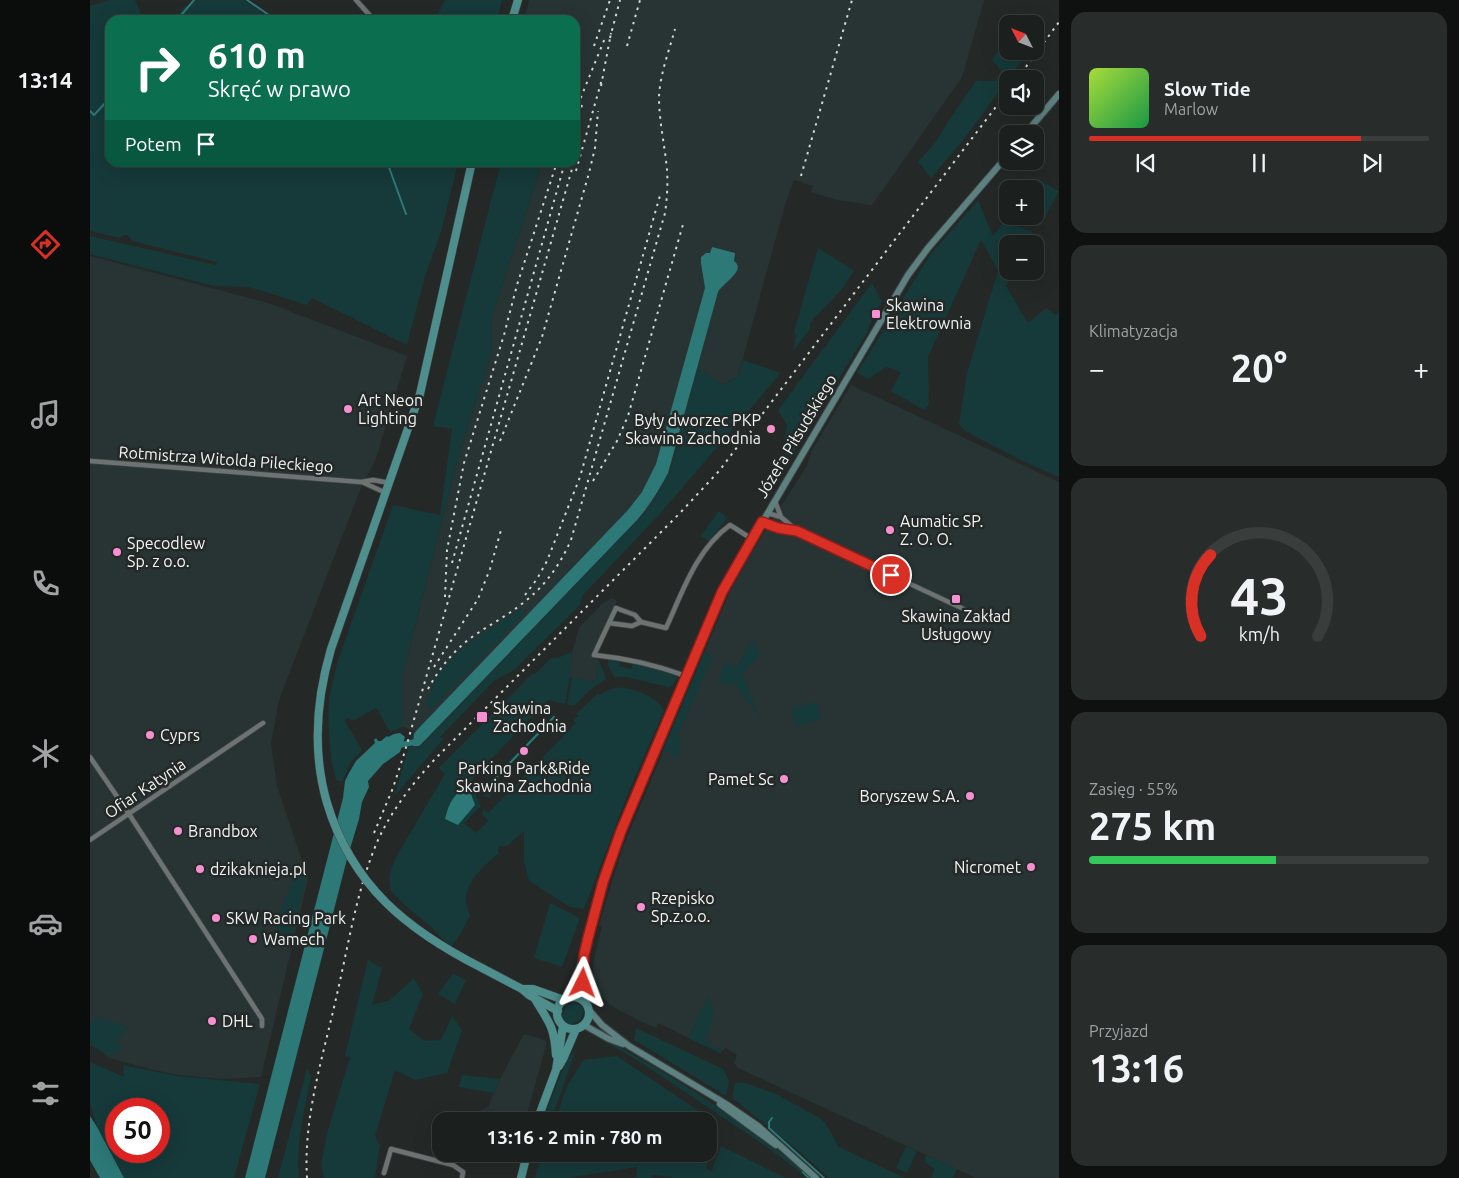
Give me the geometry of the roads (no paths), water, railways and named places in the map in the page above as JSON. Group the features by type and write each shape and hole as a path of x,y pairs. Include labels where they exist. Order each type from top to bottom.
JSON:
{"main road":[{"path":"514,15 518,0"},
{"path":"1033,125 1059,94"},
{"name":"Józefa Piłsudskiego","path":"567,999 574,991 603,882 614,849 722,592 774,500 916,263 999,166"},
{"path":"471,167 420,394 331,649 322,685 317,725 317,751 327,802 338,832 351,858 367,882 392,910 437,944 522,989 558,1011"},
{"name":"Józefa Piłsudskiego","path":"584,955 584,1002"},
{"path":"522,989 533,989 567,999 576,998 584,1002 602,1025 629,1046 726,1104 758,1126 816,1178"},
{"path":"534,998 553,1030 556,1070"},
{"path":"567,999 560,1005 558,1011 559,1021 563,1026 576,1029 584,1025 588,1020 589,1010"},
{"path":"584,1025 609,1039 629,1046"},
{"path":"556,1070 563,1026"},
{"path":"540,1112 556,1070 576,1029"},
{"path":"521,1178 525,1162"}],"street":[{"path":"356,0 370,15"},
{"name":"Rotmistrza Witolda Pileckiego","path":"90,461 361,482 373,480 390,483"},
{"name":"Rotmistrza Witolda Pileckiego","path":"361,482 386,492"},
{"path":"774,500 780,517"},
{"path":"767,513 780,517 797,531 985,619"},
{"path":"762,522 778,528 797,531"},
{"path":"686,676 614,656 594,655 616,608 635,615 642,622 666,628 705,549 725,528 730,525 752,538"},
{"path":"609,623 632,626 642,622"},
{"name":"Ofiar Katynia","path":"90,840 263,723"},
{"path":"90,757 262,1019 262,1026"},
{"path":"384,1173 391,1149 453,1165 463,1172 462,1178"}],"water":[{"path":"712,247 735,253 734,261 738,268 718,292 668,473 658,491 637,520 429,736 419,746 413,746 414,734 417,730 628,510 642,492 656,464 705,288 701,257 706,253 710,253"},
{"path":"400,733 405,737 400,752 383,764 368,781 369,787 362,802 265,1178 245,1178 343,798 345,781 356,761 375,743 374,740 376,738 378,741 381,741 387,736"},
{"path":"464,789 471,794 475,805 458,825 445,819 454,798"},
{"path":"90,1116 105,1142 105,1163 116,1163 124,1178 100,1178 90,1160"}],"waterway":[{"path":"181,15 194,0"},
{"path":"247,0 269,15"},
{"path":"90,111 94,115 105,103"},
{"path":"389,167 406,214"},
{"path":"483,791 554,717"},
{"path":"396,746 419,741"},
{"path":"772,1118 769,1122 769,1128 824,1178"},
{"path":"803,1172 809,1178"}],"railway":[{"path":"594,46 610,0"},
{"path":"610,38 620,0"},
{"path":"627,46 640,0"},
{"path":"801,176 852,0"},
{"path":"1024,70 1059,22"},
{"path":"428,689 442,667 459,648 472,637 517,608 538,590 557,566 571,540 665,213 667,175 659,97 663,71 675,29"},
{"path":"601,86 611,33"},
{"path":"580,100 605,38"},
{"path":"580,157 602,79"},
{"path":"307,1178 308,1132 311,1108 354,916 371,858 378,840 396,808 435,759 680,513 719,471 999,103"},
{"path":"580,112 582,105"},
{"path":"500,441 542,337 589,173 595,148 598,111"},
{"path":"445,597 447,550 464,463 504,335 517,285 555,167"},
{"path":"452,563 564,167"},
{"path":"374,833 393,788 405,751 573,167"},
{"path":"576,171 577,167"},
{"path":"525,595 547,561 580,477 661,192"},
{"path":"593,481 617,441 628,416 684,221"},
{"path":"434,667 478,599 490,569 501,530"}],"place":[{"name":"Skawina Elektrownia","path":"876,314"},
{"name":"Art Neon Lighting","path":"348,409"},
{"name":"Były dworzec PKP Skawina Zachodnia","path":"771,429"},
{"name":"Aumatic SP. Z. O. O.","path":"890,530"},
{"name":"Specodlew Sp. z o.o.","path":"117,552"},
{"name":"Skawina Zakład Usługowy","path":"956,599"},
{"name":"Skawina Zachodnia","path":"482,717"},
{"name":"Cyprs","path":"150,735"},
{"name":"Parking Park&Ride Skawina Zachodnia","path":"524,751"},
{"name":"Pamet Sc","path":"784,779"},
{"name":"Boryszew S.A.","path":"970,796"},
{"name":"Brandbox","path":"178,831"},
{"name":"Nicromet","path":"1031,867"},
{"name":"dzikaknieja.pl","path":"200,869"},
{"name":"Rzepisko Sp.z.o.o.","path":"641,907"},
{"name":"SKW Racing Park","path":"216,918"},
{"name":"Wamech","path":"253,939"},
{"name":"DHL","path":"212,1021"}]}
